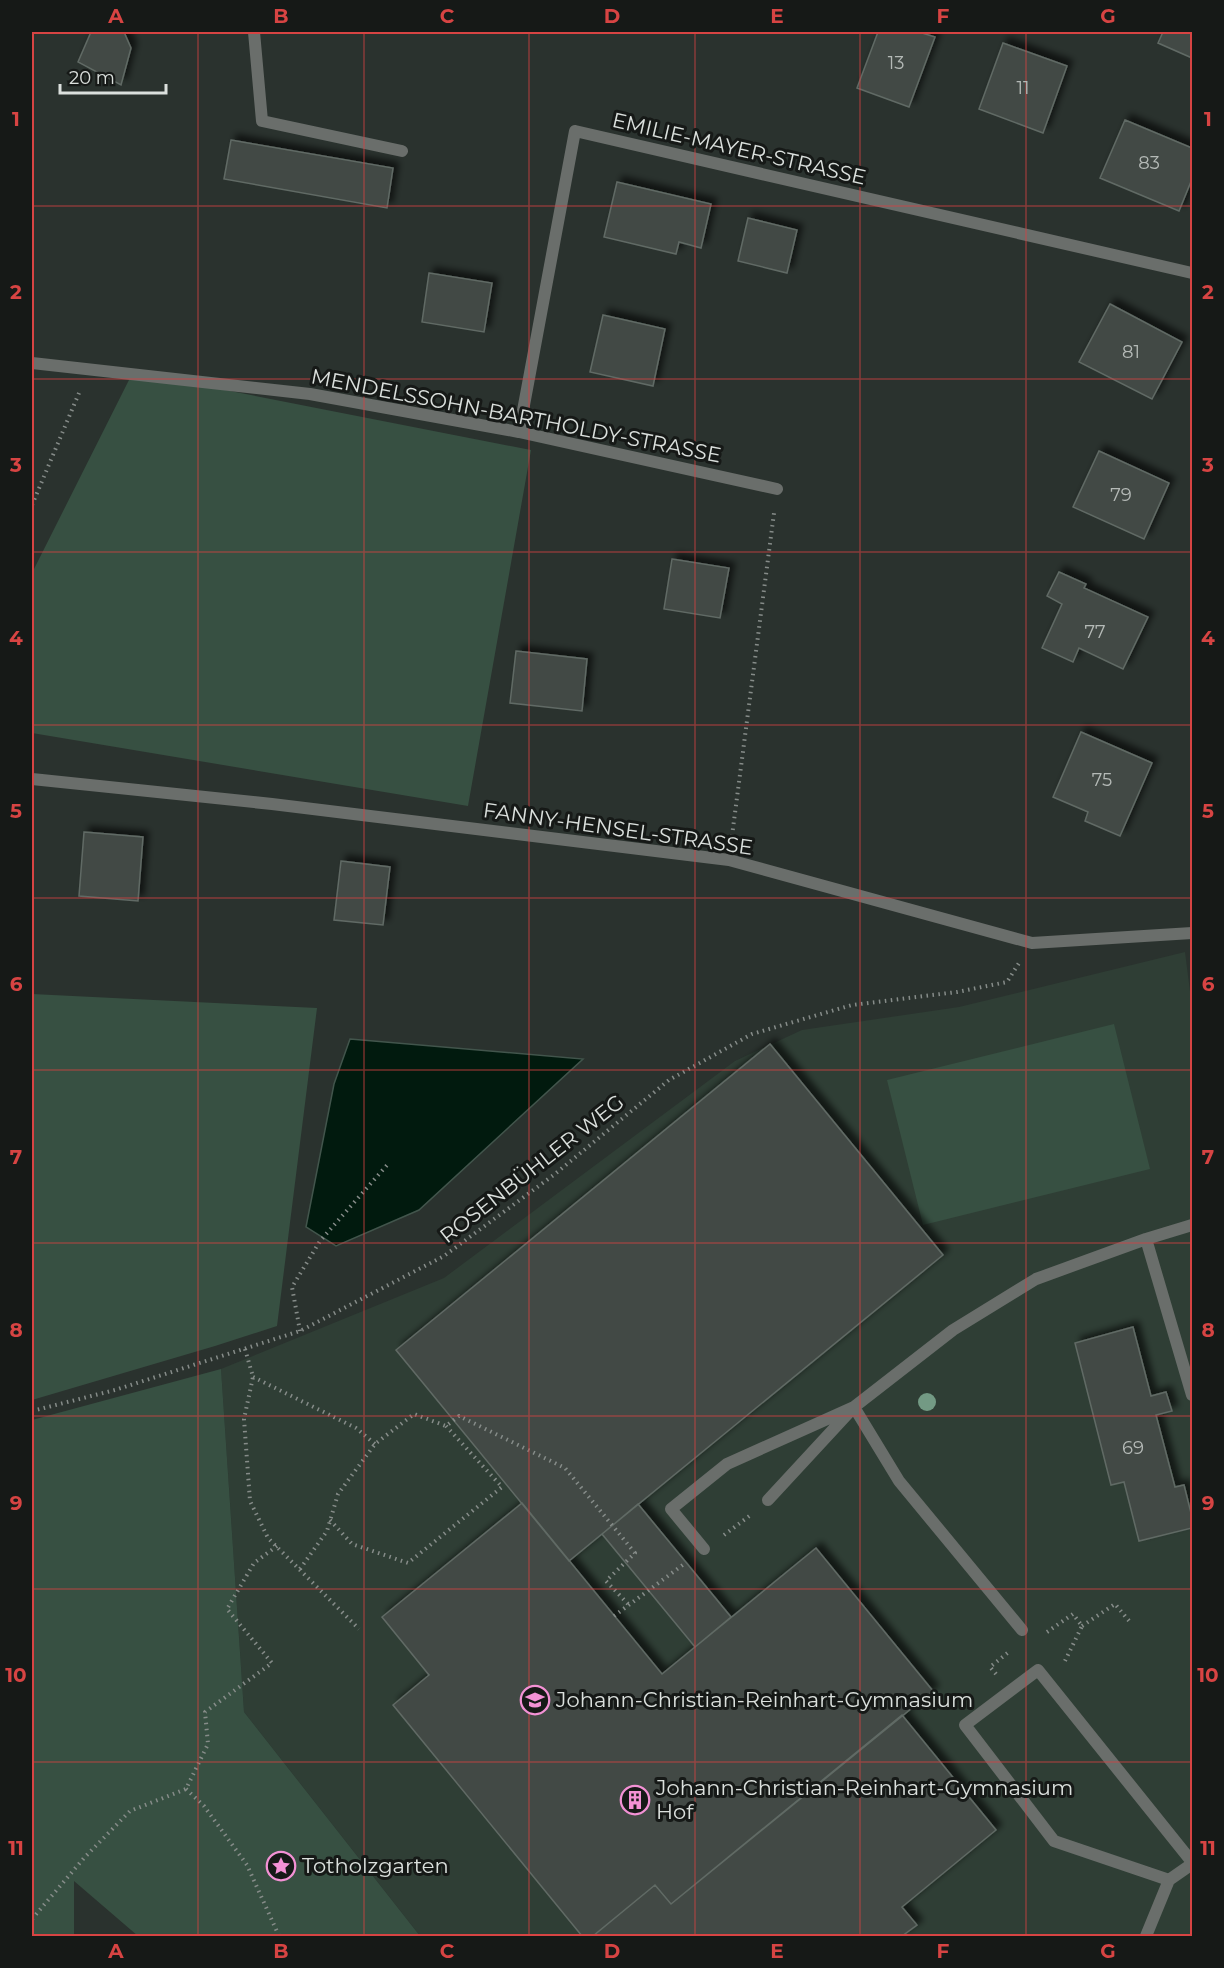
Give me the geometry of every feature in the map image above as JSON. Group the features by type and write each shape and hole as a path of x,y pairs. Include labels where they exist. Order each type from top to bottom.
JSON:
{"street":[{"path":"254,32 262,121 402,151"},
{"name":"EMILIE-MAYER-STRASSE","path":"519,432 576,131 1192,273"},
{"name":"MENDELSSOHN-BARTHOLDY-STRASSE","path":"32,363 310,394 519,432 777,489"},
{"name":"FANNY-HENSEL-STRASSE","path":"32,779 284,805 729,860 1032,943 1192,933"},
{"path":"768,1500 854,1407 953,1330 1036,1279 1146,1239 1192,1225"},
{"path":"1146,1239 1192,1395"},
{"path":"704,1549 671,1509 727,1464 854,1407"},
{"path":"854,1407 899,1481 1022,1630"},
{"path":"1146,1936 1169,1880 1192,1863 1038,1670 965,1725 1054,1841 1169,1880"}],"path":[{"path":"32,505 90,369"},
{"path":"729,860 777,489"},
{"name":"ROSENBÜHLER WEG","path":"32,1411 115,1390 300,1331 444,1256 555,1174 669,1080 752,1035 852,1005 957,992 1006,982 1032,943"},
{"path":"300,1331 292,1287 320,1241 388,1164"},
{"path":"244,1349 253,1377 244,1419 250,1501 268,1538 359,1629"},
{"path":"253,1377 356,1428 375,1444"},
{"path":"300,1569 327,1531 330,1520 338,1494 375,1444 414,1414 446,1426 502,1487 408,1563 352,1544 330,1520"},
{"path":"446,1426 459,1416 565,1468 635,1553 606,1581 629,1605"},
{"path":"32,1919 84,1858 130,1811 186,1790 208,1744 205,1712 272,1663 227,1609 254,1563 277,1546"},
{"path":"614,1616 647,1590"},
{"path":"1052,1688 1082,1626 1115,1604 1130,1622"},
{"path":"1047,1632 1073,1614 1082,1626"},
{"path":"990,1667 1011,1650"},
{"path":"186,1790 204,1806 247,1865 279,1936"}],"shaded area":[{"path":"133,372 531,450 468,806 32,733 32,573"},
{"path":"1185,952 1192,1007 1192,1936 420,1936 244,1712 221,1369 444,1278 735,1061 802,1030 959,1007"},
{"path":"32,994 317,1008 277,1326 32,1400"},
{"path":"1114,1024 1150,1169 923,1225 887,1080"},
{"path":"350,1039 583,1059 419,1210 336,1246 306,1227 334,1084"},
{"path":"221,1369 244,1712 420,1936 138,1936 74,1881 74,1936 32,1936 32,1420"}],"building":[{"path":"91,32 124,32 131,48 121,85 78,62"},
{"path":"878,32 919,32 935,37 909,107 857,88"},
{"path":"1163,32 1192,32 1192,58 1158,43"},
{"path":"1003,43 1067,66 1043,133 979,109"},
{"path":"1125,120 1192,148 1192,179 1179,211 1100,178"},
{"path":"231,140 393,168 387,208 224,179"},
{"path":"617,182 711,204 701,248 679,242 676,254 604,237"},
{"path":"748,218 797,230 787,273 738,261"},
{"path":"429,273 492,283 484,332 422,322"},
{"path":"1110,304 1182,342 1152,399 1079,362"},
{"path":"603,315 665,329 653,386 590,372"},
{"path":"1099,451 1169,483 1144,539 1073,507"},
{"path":"672,559 729,568 720,618 664,609"},
{"path":"1059,572 1086,584 1084,588 1148,617 1123,669 1079,648 1073,662 1042,648 1062,604 1047,596"},
{"path":"516,651 587,659 582,711 510,703"},
{"path":"1081,732 1152,763 1120,836 1085,821 1088,812 1053,797"},
{"path":"84,832 143,837 138,901 79,896"},
{"path":"341,861 390,867 383,925 334,920"},
{"path":"770,1044 943,1255 569,1561 396,1350"},
{"path":"1133,1327 1151,1396 1166,1392 1172,1411 1156,1415 1175,1487 1184,1485 1192,1517 1192,1528 1139,1541 1124,1482 1111,1485 1075,1343"},
{"name":"Johann-Christian-Reinhart-Gymnasium Hof","path":"522,1503 662,1674 816,1548 933,1691 671,1904 655,1885 593,1936 582,1936 393,1705 429,1675 382,1617"},
{"path":"638,1504 731,1617 695,1647 602,1534"},
{"path":"902,1715 996,1830 902,1907 917,1925 902,1936 593,1936 655,1885 671,1904"}],"place":[{"name":"Johann-Christian-Reinhart-Gymnasium","path":"535,1700"},
{"name":"Johann-Christian-Reinhart-Gymnasium Hof","path":"635,1800"},
{"name":"Totholzgarten","path":"281,1866"}]}
